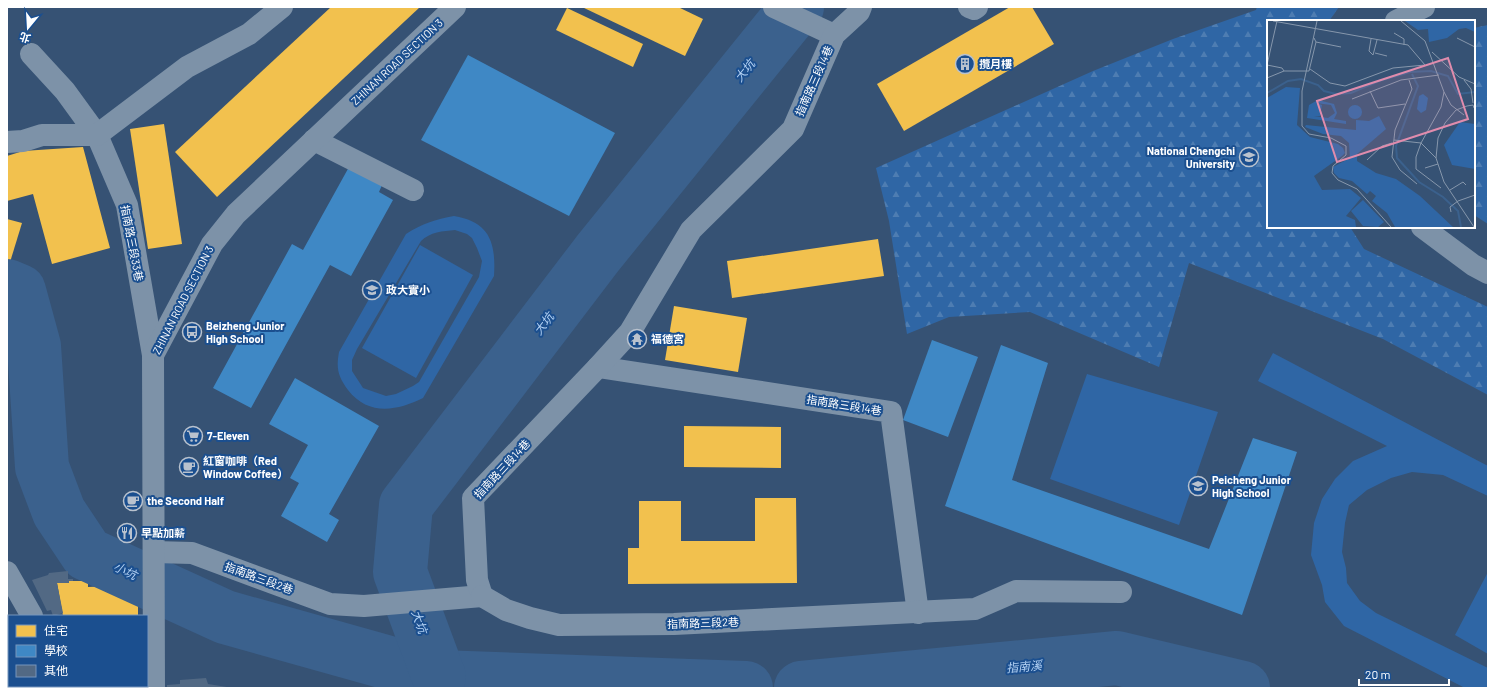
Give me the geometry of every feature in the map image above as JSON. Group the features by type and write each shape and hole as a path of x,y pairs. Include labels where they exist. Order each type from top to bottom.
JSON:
{"street":[{"path":"7,142 24,140 42,135 97,135 187,67 249,34 282,7"},
{"name":"ZHINAN ROAD SECTION 3","path":"154,688 153,355 212,244 236,214 455,7"},
{"path":"774,7 834,35 866,9"},
{"path":"969,7 977,7"},
{"path":"1398,20 1424,7"},
{"name":"指南路三段14巷","path":"473,597 477,580 472,498 630,332 691,230 793,129 834,35"},
{"name":"指南路三段33巷","path":"31,54 65,91 97,135 126,205 153,355"},
{"path":"314,140 413,190"},
{"path":"1423,228 1473,265 1488,273"},
{"name":"指南路三段14巷","path":"598,367 891,412 924,612"},
{"name":"指南路三段2巷","path":"154,552 192,553 330,604 364,606 473,597 530,618 559,625 674,624 924,612 975,609 1016,591 1121,592"},
{"path":"7,572 31,615"}],"green space":[{"path":"1257,7 1339,7 1330,20 1267,20 1267,228 1351,228 1364,249 1488,307 1488,395 1383,339 1189,263 1159,367 1030,312 949,317 907,334 889,221 876,168 1093,71 1173,39 1256,10"},
{"path":"1488,25 1488,224 1475,216 1475,28"},
{"path":"454,216 476,223 488,236 492,244 494,254 494,276 423,398 403,406 393,408 383,409 364,404 348,390 342,381 338,368 339,352 406,234 435,220","holes":["455,230 467,234 472,238 482,261 479,277 419,382 396,394 386,396 363,388 352,371 352,360 421,241 428,236 441,232"]},
{"path":"420,245 473,275 416,378 362,348"},
{"path":"1273,353 1488,466 1488,496 1443,475 1412,472 1391,478 1367,490 1349,505 1345,523 1342,552 1346,568 1347,583 1360,601 1376,613 1488,668 1488,688 1465,688 1344,626 1325,602 1322,585 1311,555 1314,523 1322,499 1335,479 1353,461 1387,446 1258,381"},
{"path":"1087,374 1218,412 1179,525 1050,479"},
{"path":"1488,572 1488,654 1455,635"}],"building: 住宅":[{"path":"331,7 420,7 217,197 175,152"},
{"path":"582,7 678,7 703,19 685,56"},
{"name":"攬月樓","path":"1010,7 1032,7 1054,44 904,131 877,84"},
{"path":"567,8 643,44 633,67 556,30"},
{"path":"164,124 182,244 148,249 130,129"},
{"path":"83,147 110,248 52,264 33,194 7,201 7,156 23,151"},
{"path":"7,219 22,223 7,272"},
{"path":"878,239 884,276 732,298 727,261"},
{"path":"674,306 747,318 738,372 665,360"},
{"path":"684,426 781,427 781,468 684,467"},
{"path":"755,498 796,498 797,583 628,584 628,548 639,548 639,501 681,501 681,541 755,541"},
{"path":"69,581 88,581 88,587 138,585 138,615 63,615 57,583 69,583"},
{"path":"7,661 8,687 23,688 7,688"}],"building: 學校":[{"path":"468,55 615,133 569,216 421,140"},
{"path":"349,167 382,185 379,192 393,200 351,276 330,265 251,408 213,388 292,244 303,250"},
{"path":"932,340 978,357 948,437 903,420"},
{"path":"1001,345 1048,363 1012,480 1209,549 1253,438 1297,452 1242,615 945,506"},
{"path":"295,378 379,426 329,514 339,520 327,542 281,516 299,483 290,478 308,445 269,424"}],"building: 其他":[{"path":"68,571 68,579 73,579 73,581 69,581 69,583 57,583 63,613 56,615 53,615 51,610 47,611 32,580 48,575 49,573"},
{"path":"206,678 208,684 233,688 167,688 167,685 180,684 180,680"}],"waterway":[{"name":"大坑","path":"439,677 400,572 406,505 598,253 797,7"},
{"name":"小坑","path":"7,286 19,291 34,346 42,467 59,512 87,554 225,617 439,677 746,688"},
{"name":"指南溪","path":"801,688 1117,658 1243,688"}],"place":[{"name":"攬月樓","path":"965,64"},
{"name":"National Chengchi University","path":"1249,157"},
{"name":"政大實小","path":"372,290"},
{"name":"Beizheng Junior High School","path":"192,332"},
{"name":"福德宮","path":"637,339"},
{"name":"7-Eleven","path":"193,436"},
{"name":"紅窗咖啡（Red Window Coffee）","path":"189,467"},
{"name":"Peicheng Junior High School","path":"1198,486"},
{"name":"the Second Half","path":"133,501"},
{"name":"早點加薪","path":"127,533"}]}
